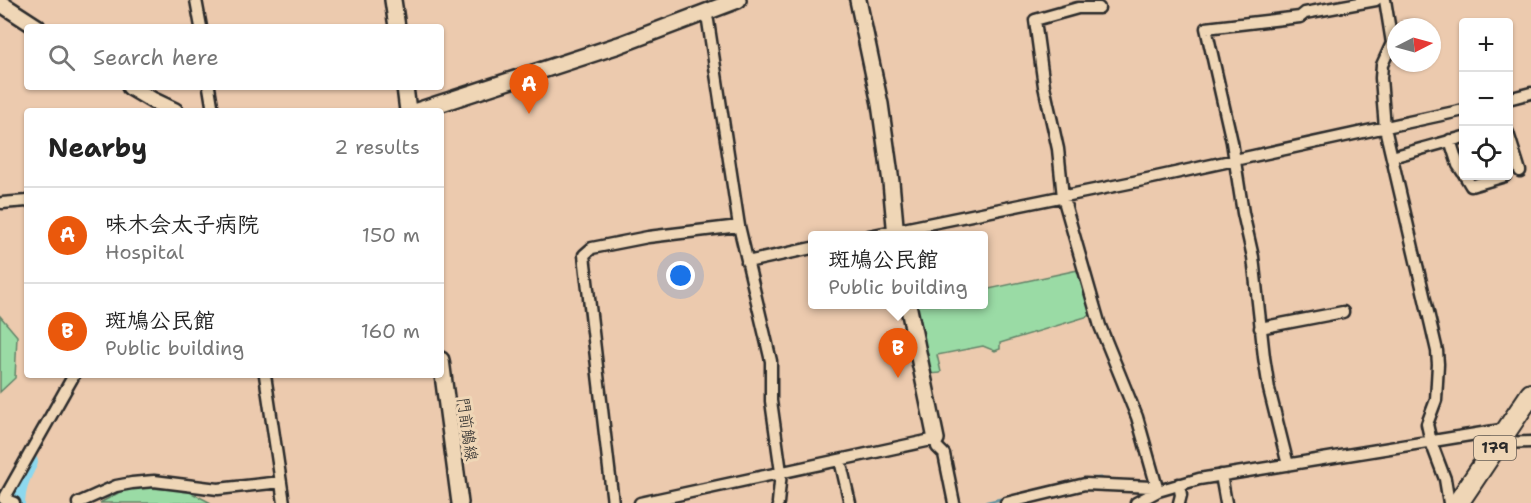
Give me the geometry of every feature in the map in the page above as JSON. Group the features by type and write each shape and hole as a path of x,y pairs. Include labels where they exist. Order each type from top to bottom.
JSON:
{"highway":[{"name":"179","path":"1458,503 1531,394"}],"street":[{"path":"196,0 200,24"},
{"path":"393,0 396,24"},
{"path":"426,108 620,45 738,0"},
{"path":"858,0 880,104 896,231"},
{"path":"1288,465 1269,389 1253,257 1243,213 1235,160 1206,28 1300,17 1305,13 1376,0"},
{"path":"1385,0 1392,43 1382,65 1385,128 1437,351 1436,400 1427,424 1445,479 1449,503"},
{"path":"0,3 32,24"},
{"path":"1099,8 1078,8 1035,20 1044,86 1058,149 1063,197 1100,326 1137,417 1158,491"},
{"path":"705,12 739,226 771,361 771,401 781,472 778,503"},
{"path":"135,90 169,108"},
{"path":"210,90 212,108"},
{"path":"405,90 408,108"},
{"path":"1513,98 1531,93"},
{"path":"905,231 1459,111"},
{"path":"1392,157 1459,137"},
{"path":"1450,140 1459,167"},
{"path":"1513,173 1531,167"},
{"path":"1467,180 1471,186 1491,180"},
{"path":"2,203 24,201"},
{"path":"614,503 584,255 592,248 648,237 739,226"},
{"path":"747,262 808,249"},
{"path":"909,309 936,439 938,447 944,454 954,503"},
{"path":"1260,328 1343,312"},
{"path":"14,503 4,499 72,378"},
{"path":"265,378 284,503"},
{"name":"門前鵤線","path":"443,378 460,503"},
{"path":"1136,503 1158,491 1179,484 1221,475 1431,442 1502,436 1531,442"},
{"path":"640,503 936,439"},
{"path":"840,460 850,503"},
{"path":"1221,475 1226,503"},
{"path":"78,503 116,486 132,483 154,482 218,489 281,482"},
{"path":"1006,503 1030,500 1085,484 1152,487 1158,491"},
{"path":"1179,484 1181,495 1179,503"}],"green space":[{"path":"1078,270 1092,315 1000,343 1000,349 995,351 983,346 937,355 941,372 929,374 917,309 988,309 988,289"},
{"path":"0,316 17,336 15,378 0,392"},
{"path":"129,487 186,490 211,503 100,503"}],"waterway":[{"path":"16,503 20,482 29,462"},
{"path":"1085,479 1100,478 1108,481"},
{"path":"984,503 1009,497"}],"place":[{"name":"味木会太子病院","path":"529,114"},
{"name":"斑鳩公民館","path":"898,378"}]}
